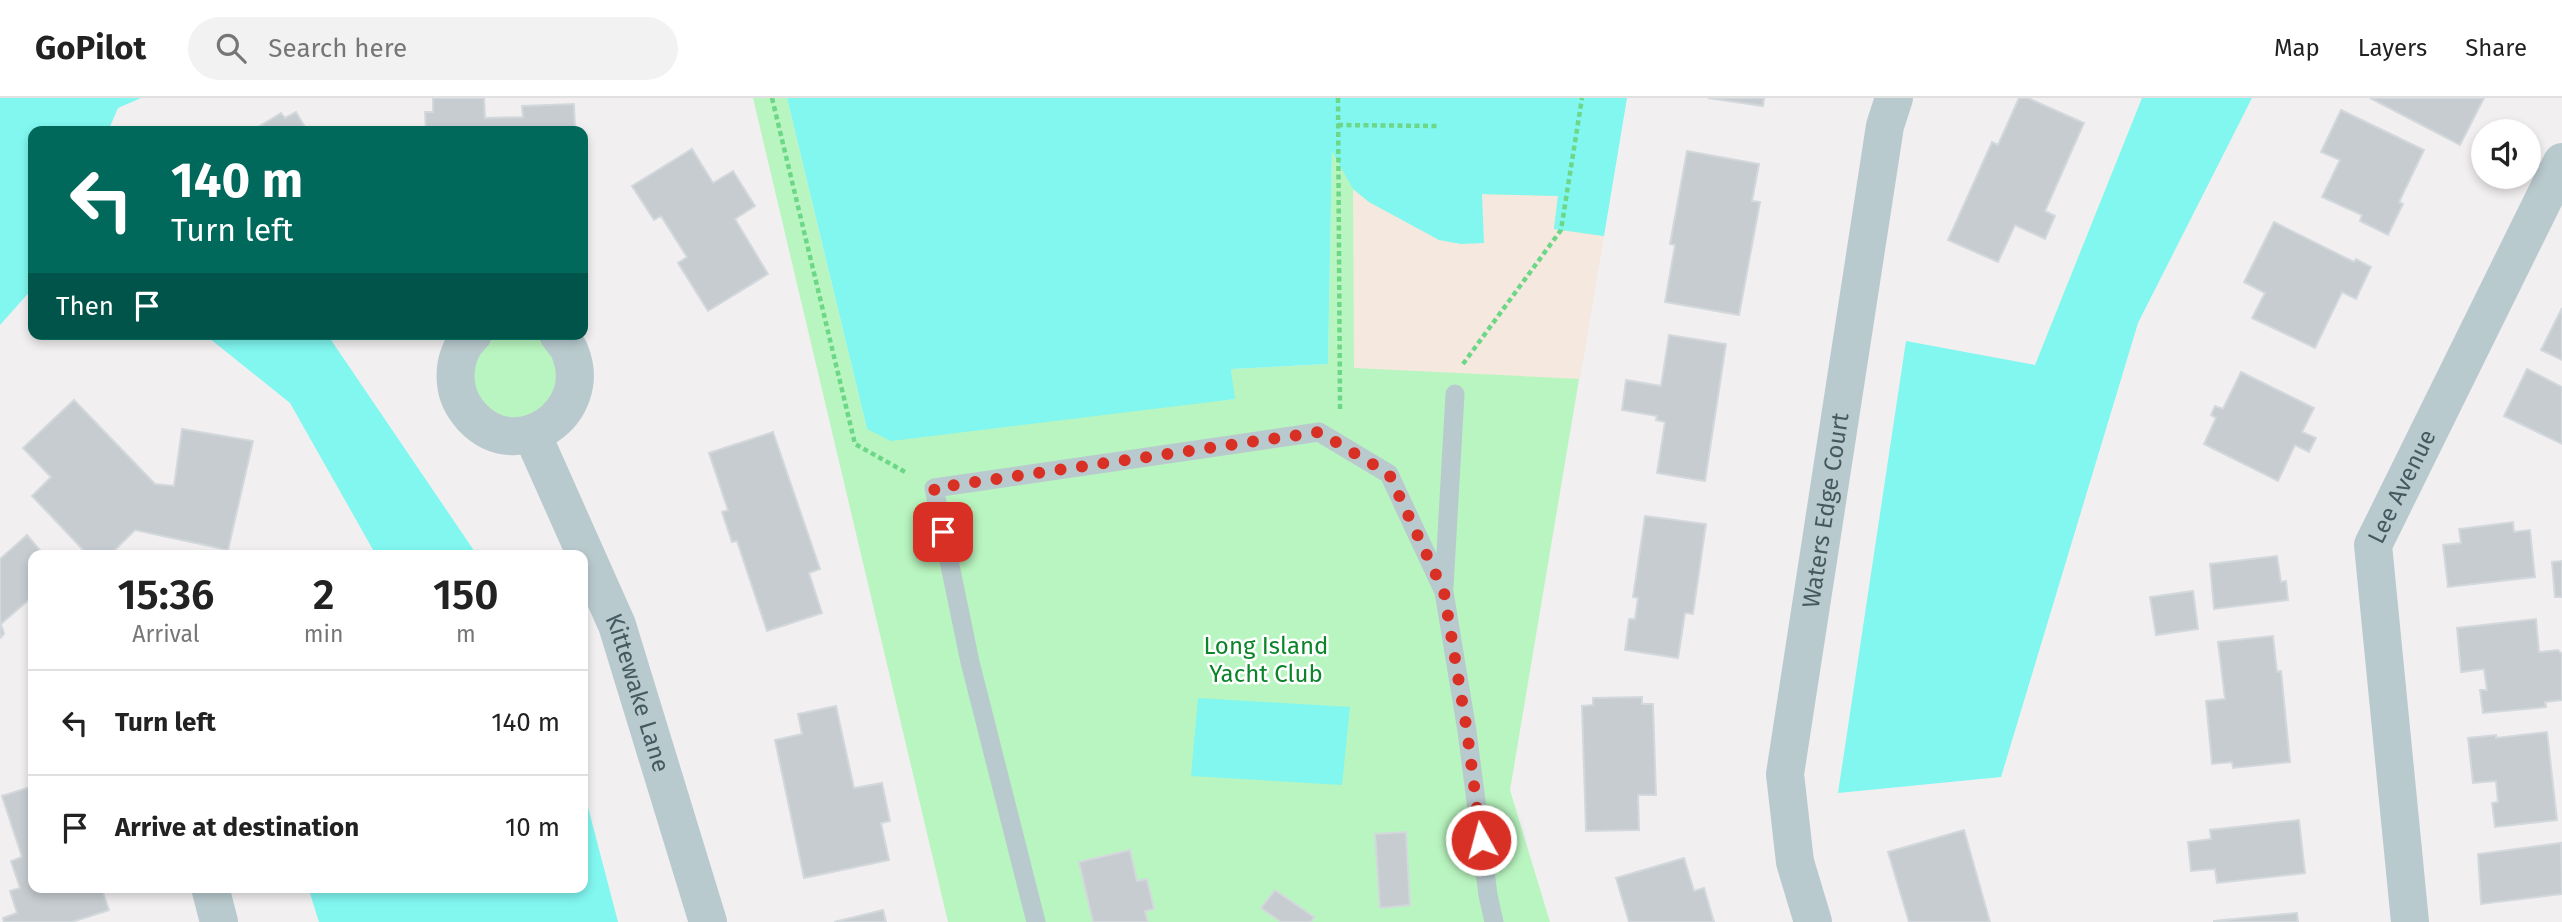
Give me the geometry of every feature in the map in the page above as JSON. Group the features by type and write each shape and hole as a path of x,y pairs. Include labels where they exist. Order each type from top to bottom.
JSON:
{"street":[{"name":"Waters Edge Court","path":"1813,922 1795,862 1784,774 1885,126 1894,98"},
{"name":"Lee Avenue","path":"2410,922 2372,545 2562,162"},
{"path":"468,340 459,354 455,372 457,392 464,409 478,424 494,433 513,436 532,434 550,425 565,410 574,391 575,371 570,351 562,340"},
{"name":"Kittewake Lane","path":"532,434 584,550"},
{"name":"Kittewake Lane","path":"588,560 617,625 708,922"},
{"path":"212,893 219,922"}],"lane":[{"path":"1455,394 1444,592 1494,922"},
{"path":"1036,922 970,662 934,488 1319,432 1389,474 1444,592"}],"path":[{"path":"772,98 855,444 887,462"},
{"path":"1338,98 1339,379"},
{"path":"1459,370 1562,230 1582,98"},
{"path":"1338,125 1437,126"}],"green space":[{"name":"Long Island Yacht Club","path":"753,98 787,98 867,429 1234,399 1231,369 1328,364 1332,149 1614,171 1510,790 1550,922 948,922"},
{"path":"477,340 550,340 562,353 547,418 480,417 466,353"}],"sand":[{"path":"1353,189 1384,210 1481,194 1558,196 1554,229 1604,236 1580,379 1354,368"}],"water":[{"path":"0,98 141,98 118,108 110,126 28,126 28,294 0,325"},
{"path":"787,98 1627,98 1604,236 1554,229 1558,196 1482,194 1484,243 1461,244 1439,240 1369,202 1353,189 1332,151 1328,364 1231,369 1235,399 891,441 867,429"},
{"path":"2142,98 2252,98 2138,323 2001,777 1838,793 1906,341 2035,365"},
{"path":"211,340 331,340 474,550 373,550 290,403"},
{"path":"1198,698 1350,707 1342,785 1191,776"},
{"path":"588,807 618,922 319,922 310,893 588,893"}],"building":[{"path":"433,98 484,98 485,118 523,117 522,106 574,104 575,126 426,126 425,112 433,112"},
{"path":"1708,98 1764,98 1763,106"},
{"path":"2019,98 2028,98 2084,123 2045,211 2055,216 2045,239 2015,225 1998,262 1948,240 1992,142 1998,145"},
{"path":"2370,98 2484,98 2460,145"},
{"path":"2341,110 2424,150 2399,202 2403,204 2388,235 2360,221 2362,215 2322,197 2340,160 2321,152"},
{"path":"296,112 304,126 260,126 281,113 285,118"},
{"path":"692,149 713,183 733,171 755,206 735,219 768,274 708,311 678,263 687,257 661,216 654,220 632,186"},
{"path":"1687,151 1759,164 1752,201 1760,202 1739,315 1665,302 1675,245 1670,244"},
{"path":"2274,222 2354,262 2356,259 2371,267 2356,299 2342,292 2315,348 2252,318 2265,293 2244,282"},
{"path":"2562,308 2562,360 2541,350"},
{"path":"1669,335 1726,344 1705,481 1657,473 1665,422 1656,420 1657,416 1622,410 1626,380 1661,386"},
{"path":"2527,369 2562,387 2562,444 2504,416"},
{"path":"2241,372 2314,408 2302,432 2316,438 2309,452 2295,445 2278,481 2204,444 2216,418 2211,415 2215,406 2223,409"},
{"path":"74,400 155,484 174,486 182,429 253,441 228,550 135,530 115,550 83,550 32,496 51,477 23,448"},
{"path":"773,432 820,569 809,573 822,613 767,631 737,541 732,542 722,512 728,510 709,453"},
{"path":"1645,516 1706,524 1693,614 1685,613 1678,658 1625,650 1629,619 1635,619 1638,598 1633,597"},
{"path":"2513,522 2514,532 2530,530 2535,577 2448,587 2443,545 2461,543 2459,529"},
{"path":"27,535 40,550 28,550 28,600 1,624 4,634 0,638 0,559"},
{"path":"2277,556 2281,582 2286,581 2288,600 2214,609 2210,564"},
{"path":"2562,561 2562,597 2555,597 2552,562"},
{"path":"2193,591 2198,629 2156,635 2150,597"},
{"path":"2536,619 2539,652 2558,650 2562,654 2562,700 2545,702 2546,707 2483,713 2480,690 2487,690 2484,669 2461,672 2457,628"},
{"path":"2273,636 2277,672 2281,671 2290,762 2233,768 2232,762 2212,764 2206,701 2225,699 2218,642"},
{"path":"1642,697 1642,704 1653,704 1656,795 1638,795 1639,830 1586,831 1582,706 1593,705 1593,698"},
{"path":"836,706 854,788 882,783 890,821 881,823 889,860 804,878 775,740 802,734 798,714"},
{"path":"2547,732 2557,820 2495,827 2492,803 2498,802 2496,781 2473,783 2468,738 2496,735 2496,738"},
{"path":"28,788 28,893 103,893 109,910 72,922 4,922 3,918 17,913 10,891 20,888 11,861 22,857 2,796"},
{"path":"2299,820 2305,873 2217,883 2215,869 2191,871 2188,842 2211,839 2210,830"},
{"path":"1964,830 1990,922 1909,922 1888,852"},
{"path":"1406,832 1410,905 1380,908 1375,834"},
{"path":"2561,843 2562,894 2481,904 2478,854"},
{"path":"1130,850 1137,881 1147,879 1154,909 1145,911 1148,922 1093,922 1079,862"},
{"path":"1684,858 1694,891 1704,888 1714,922 1629,922 1616,878"},
{"path":"1275,890 1314,917 1311,922 1281,922 1261,908"},
{"path":"883,910 886,922 834,922"},
{"path":"2297,913 2298,922 2214,922 2214,921"}],"route":[{"path":"943,532 934,488 1319,432 1389,474 1444,592 1467,731 1481,840"}]}
